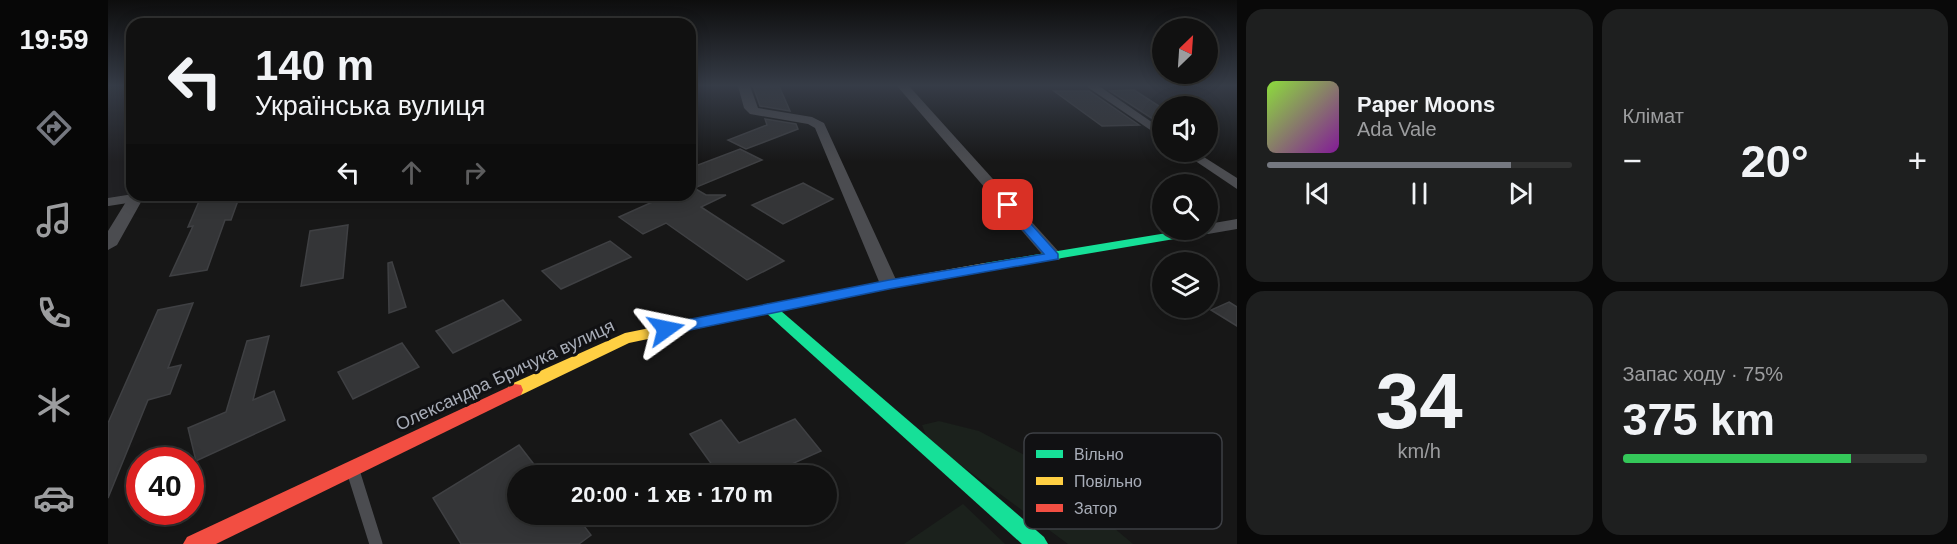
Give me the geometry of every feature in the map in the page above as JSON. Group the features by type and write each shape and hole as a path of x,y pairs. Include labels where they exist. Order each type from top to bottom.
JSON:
{"street":[{"path":"756,111 812,121 820,126 889,284"},
{"path":"925,111 1053,256"},
{"path":"1129,111 1152,127"},
{"path":"1203,162 1237,185"},
{"path":"108,245 133,201"},
{"name":"Олександра Бричука вулиця","path":"1218,227 1237,224"},
{"name":"Олександра Бричука вулиця","path":"194,544 625,338 889,284 1152,239"},
{"path":"769,308 1037,544"}],"lane":[{"path":"108,202 126,199"},
{"path":"352,469 376,544"}],"shaded area":[{"path":"108,111 126,111 126,201 129,201 108,206"},
{"path":"939,421 979,431 1024,455 1024,512 928,441 922,425"},
{"path":"963,504 1005,544 904,544"},
{"path":"1048,529 1115,529 1133,544 1068,544"}],"building":[{"path":"1082,111 1119,111 1139,125 1102,126"},
{"path":"1141,111 1152,111 1152,118"},
{"path":"765,119 796,124 798,129 746,149 728,140 767,125"},
{"path":"740,149 762,160 696,187 696,166"},
{"path":"803,183 833,199 783,224 752,205"},
{"path":"696,189 706,195 726,195 701,207 784,261 747,280 666,223 643,234 619,217 655,201 696,201"},
{"path":"199,201 238,201 231,220 225,220 207,270 170,276 193,226 188,227"},
{"path":"348,225 343,278 301,286 310,231"},
{"path":"610,241 631,257 561,289 542,271"},
{"path":"392,262 406,307 389,313 388,263"},
{"path":"503,300 521,320 453,353 436,331"},
{"path":"1229,302 1237,307 1237,326 1218,314 1218,307"},
{"path":"193,303 168,368 181,365 170,394 148,400 129,447 126,447 126,454 108,498 108,423 158,310"},
{"path":"269,336 253,400 274,391 285,420 204,457 204,447 193,447 188,428 226,412 247,341"},
{"path":"402,343 419,367 353,399 338,372"},
{"path":"795,419 821,451 790,465 712,465 690,434 721,420 739,443"},
{"path":"519,445 534,465 507,465 507,525 583,525 591,535 579,544 461,544 433,498"}],"traffic: fast":[{"path":"985,267 1152,239"},
{"path":"769,308 1037,544"}],"traffic: slow":[{"path":"515,390 625,338 889,284 985,267"}],"traffic: jam":[{"path":"194,544 515,390"}],"route":[{"path":"666,329 889,284 1053,256 1008,205"}]}
